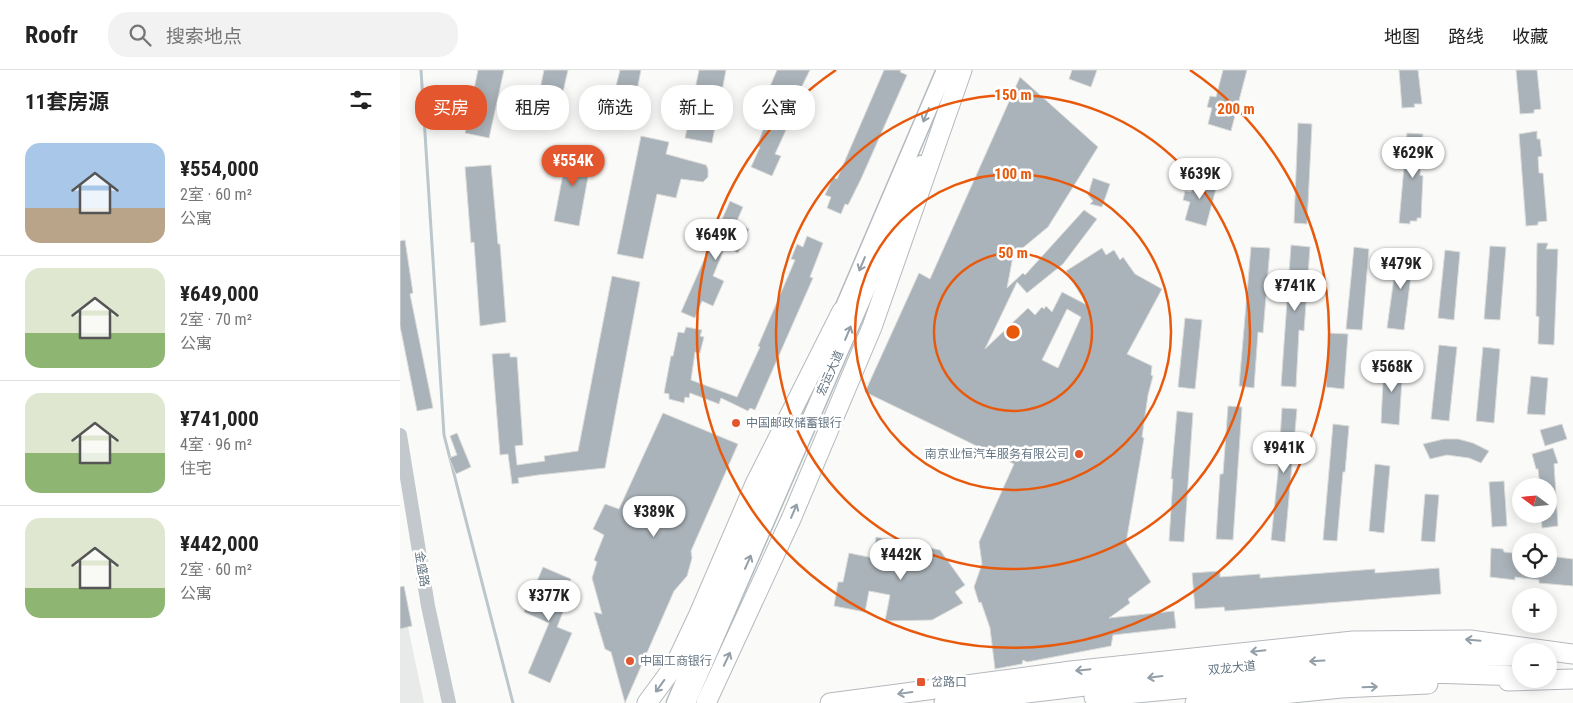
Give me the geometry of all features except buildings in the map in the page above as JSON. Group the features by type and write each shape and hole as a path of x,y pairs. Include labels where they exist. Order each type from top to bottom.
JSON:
{"highway":[{"path":"706,703 791,520 846,392 872,327 961,70"},
{"path":"647,703 675,665 755,484 842,311"},
{"name":"双龙大道","path":"830,703 1070,671 1352,641 1470,640 1573,655"},
{"path":"1557,656 1573,655"},
{"name":"双龙大道","path":"944,703 1258,665 1367,664 1512,656"},
{"name":"双龙大道","path":"1039,703 1192,687 1367,664 1512,675"},
{"path":"1557,677 1573,678"},
{"path":"1195,703 1341,688 1573,678"}],"main road":[{"name":"宏运大道","path":"675,703 945,70"},
{"name":"宏运大道","path":"687,703 961,70"}],"street":[{"name":"金盛路","path":"400,434 428,606 449,703"}],"shaded area":[{"path":"400,589 424,703 400,703"}],"waterway":[{"path":"421,70 444,435 513,703"}],"place":[{"name":"中国邮政储蓄银行","path":"736,423"},
{"name":"南京业恒汽车服务有限公司","path":"1079,454"},
{"name":"中国工商银行","path":"630,661"},
{"name":"岔路口","path":"921,682"}]}
